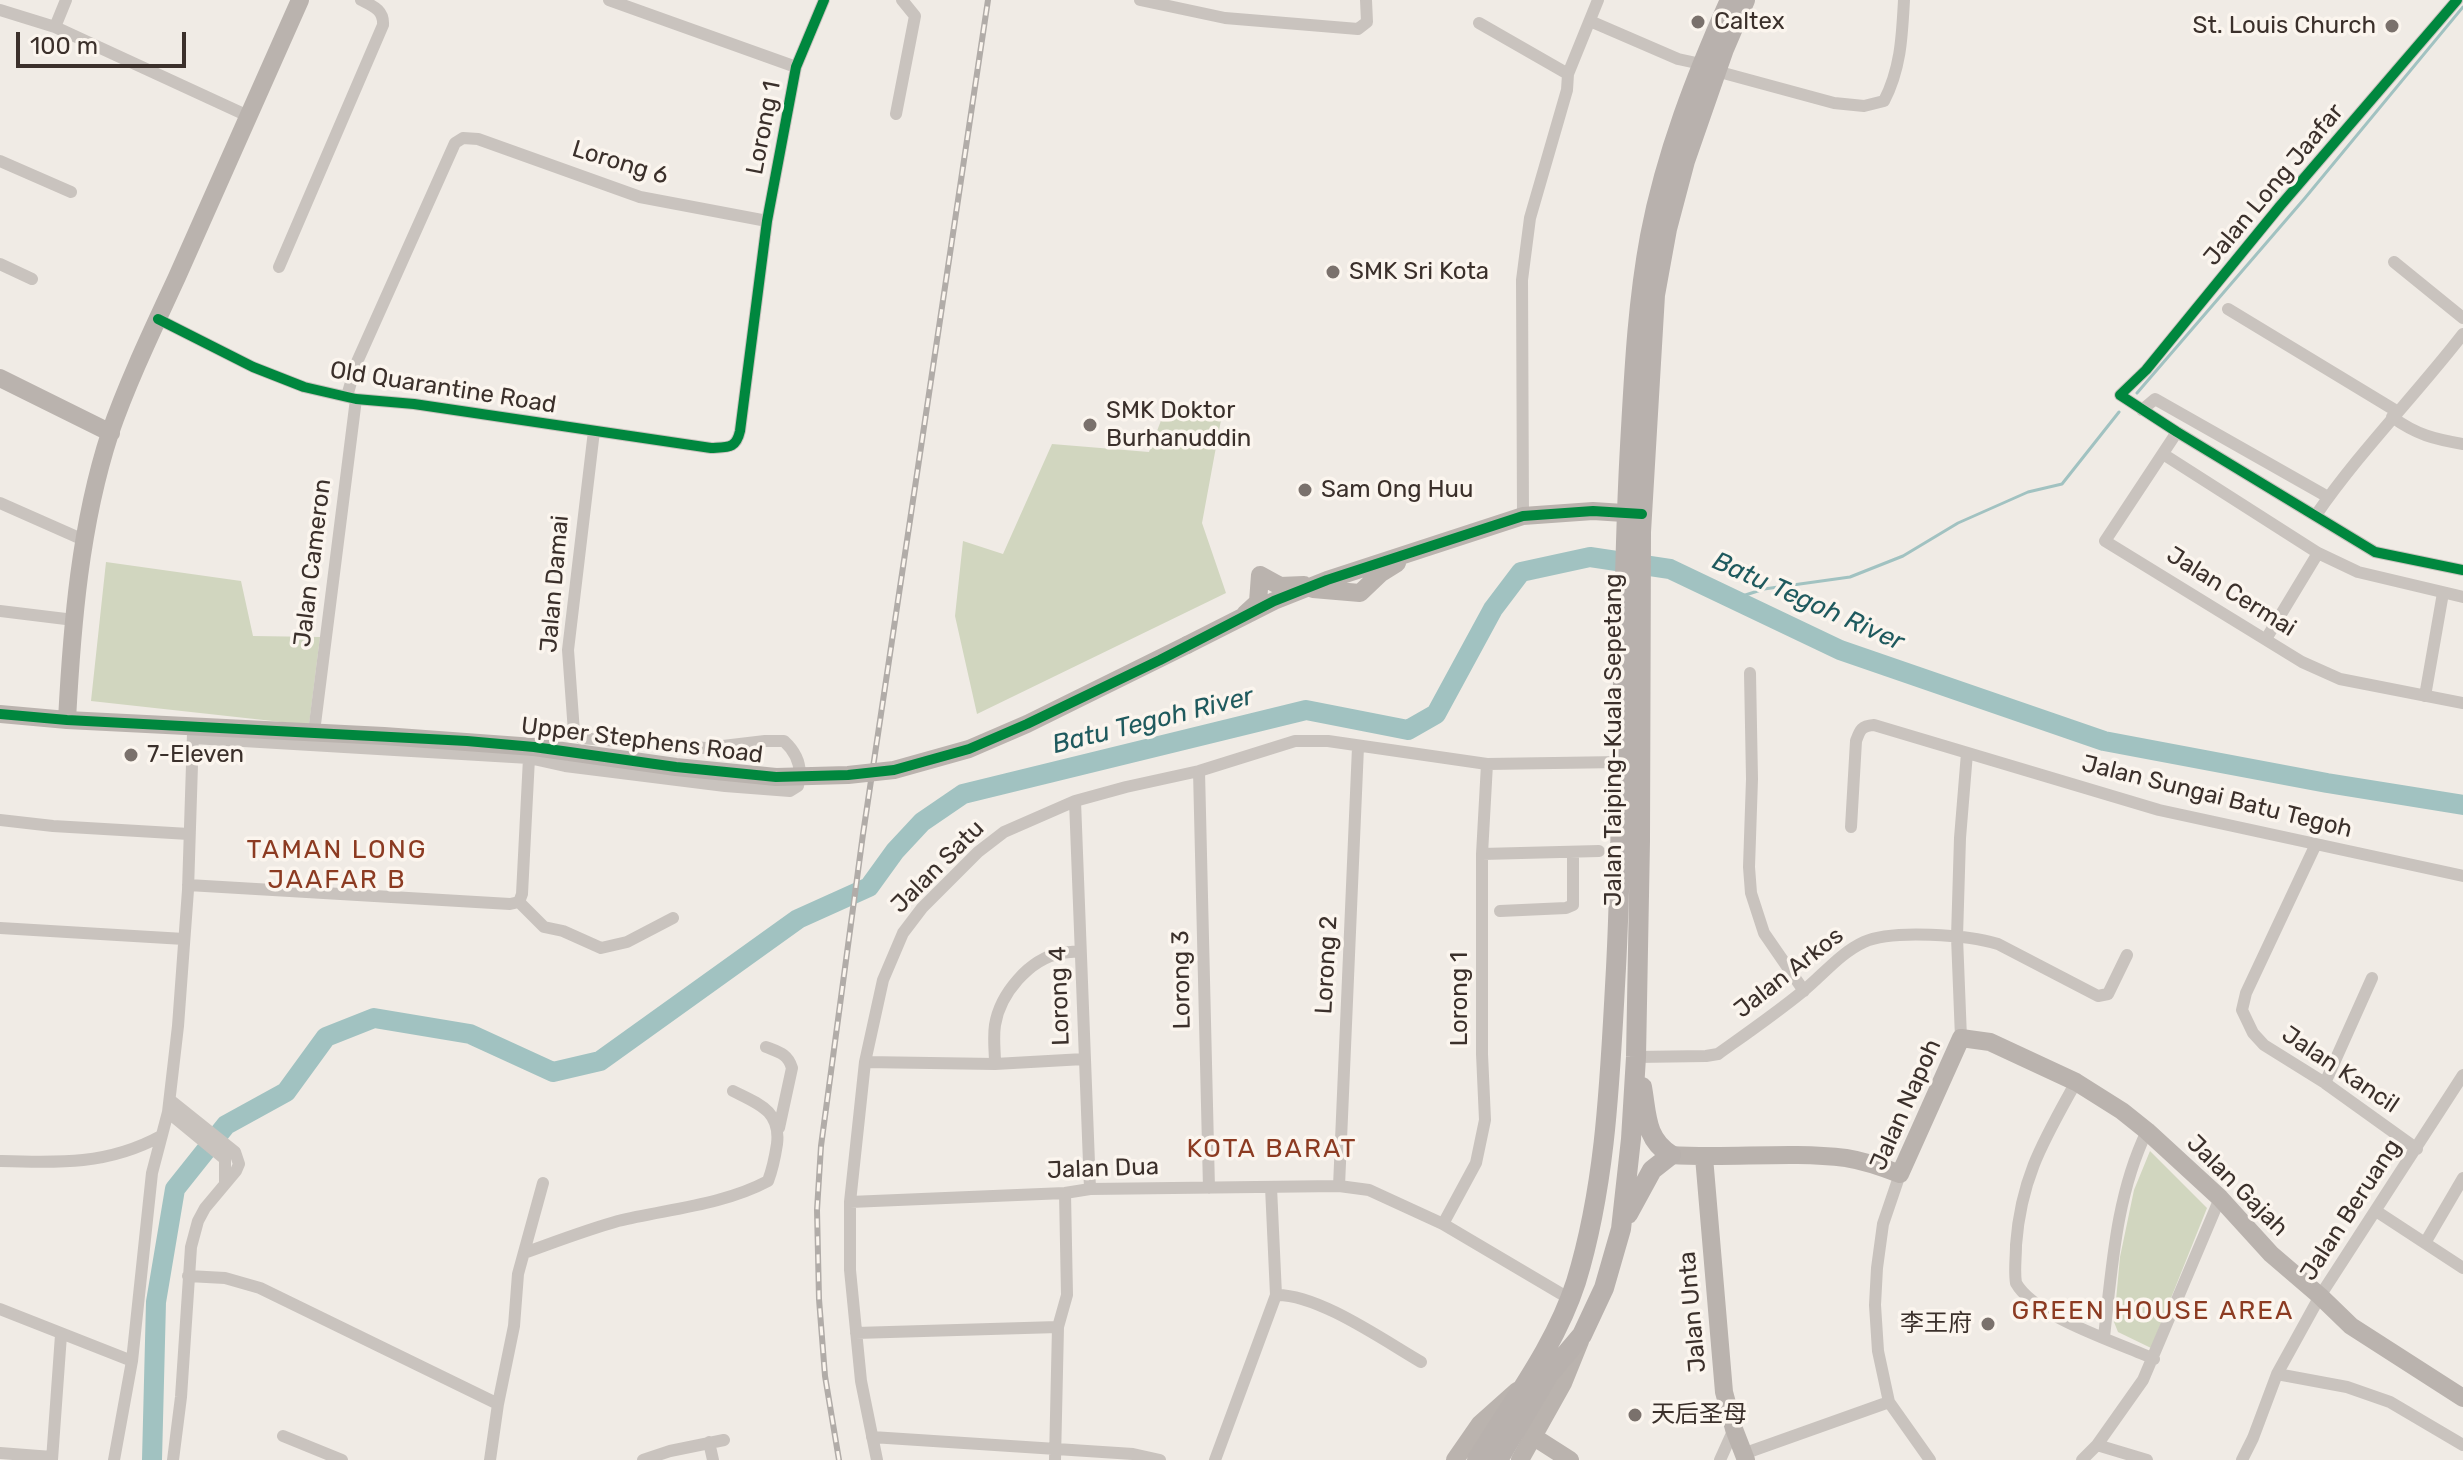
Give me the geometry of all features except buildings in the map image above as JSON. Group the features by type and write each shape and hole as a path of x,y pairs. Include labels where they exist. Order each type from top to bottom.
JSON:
{"main road":[{"name":"Jalan Taiping-Kuala Sepetang","path":"1477,1460 1530,1379 1570,1299 1595,1210 1602,1166 1615,992 1621,762 1634,522 1655,295 1667,229 1708,68 1730,0"},
{"name":"Jalan Taiping-Kuala Sepetang","path":"1708,68 1745,0"},
{"name":"Jalan Taiping-Kuala Sepetang","path":"1498,1460 1549,1374 1582,1335 1604,1288 1621,1229 1636,1057 1640,841 1633,574"},
{"path":"1621,1229 1652,1170 1671,1155 1659,1147 1652,1137 1636,1057"},
{"path":"1595,1210 1606,1197 1613,1194 1621,1197 1624,1203"}],"street":[{"path":"55,27 66,0"},
{"path":"67,720 74,620 86,541 95,488 111,433 158,319 300,0"},
{"path":"279,267 383,25 384,17 380,11 361,0"},
{"path":"609,0 796,67"},
{"name":"Lorong 1","path":"594,431 711,448 729,447 738,441 767,221 796,67 824,0"},
{"path":"896,114 915,16 902,0"},
{"path":"1140,0 1225,18 1358,29 1367,22 1366,0"},
{"path":"1523,516 1524,268 1530,218 1567,90 1568,74 1598,0"},
{"path":"1590,21 1678,59 1834,103 1864,106 1884,101 1893,83 1899,64 1904,0"},
{"name":"Jalan Long Jaafar","path":"2142,410 2120,395 2146,370 2280,206 2457,0"},
{"path":"0,10 55,27 248,116"},
{"path":"1479,23 1568,74"},
{"name":"Lorong 6","path":"463,138 478,139 640,197 767,221"},
{"name":"Jalan Cameron","path":"314,732 357,362 455,143 463,138"},
{"path":"0,161 71,192"},
{"path":"2394,262 2463,318"},
{"path":"0,264 32,279"},
{"path":"2228,309 2395,414 2408,428 2428,438 2463,444"},
{"name":"Old Quarantine Road","path":"158,319 266,372 304,387 351,397 594,431"},
{"path":"2316,515 2463,334"},
{"path":"0,378 111,433"},
{"path":"2328,497 2155,399 2142,410 2375,552 2463,570"},
{"name":"Jalan Damai","path":"532,752 565,766 725,786 790,791 798,786 800,779 796,752 784,741 706,748 581,738 574,732 568,650 594,431"},
{"name":"Jalan Cermai","path":"2177,432 2105,541 2302,662 2340,679 2463,703"},
{"path":"2163,454 2318,553 2358,572 2463,597"},
{"path":"0,503 86,541"},
{"path":"1241,618 1258,602 1260,575 1280,586 1327,580 1523,516 1593,511 1634,522"},
{"path":"1308,589 1360,593 1381,573 1413,553"},
{"path":"2266,639 2318,553"},
{"name":"Upper Stephens Road","path":"0,714 193,732 314,732 766,777 848,775 894,770 969,749 1012,731 1274,601 1327,580"},
{"path":"2425,696 2443,593"},
{"path":"0,611 74,620"},
{"path":"1750,673 1751,893 1764,933 1804,991"},
{"name":"Jalan Sungai Batu Tegoh","path":"1851,827 1856,741 1860,730 1871,726 2159,810 2463,876"},
{"path":"114,1460 132,1361 152,1173 169,1106 188,885 193,732 532,752 519,902"},
{"name":"Jalan Satu","path":"877,1460 861,1381 850,1270 850,1202 865,1062 873,1017 891,958 903,933 922,908 978,852 1004,832 1075,801 1199,771 1295,741 1328,741 1487,764 1621,762"},
{"name":"Lorong 2","path":"1339,1186 1358,747"},
{"name":"Jalan Napoh","path":"1930,1460 1889,1402 1878,1351 1876,1280 1883,1224 1900,1174 1961,1038 1957,937 1967,753"},
{"name":"Lorong 1","path":"1443,1224 1476,1163 1485,1120 1482,854 1487,764"},
{"name":"Lorong 3","path":"1199,771 1209,1188"},
{"name":"Lorong 4","path":"1075,801 1090,1189"},
{"path":"0,820 189,834"},
{"name":"Jalan Kancil","path":"2316,844 2246,993 2242,1010 2253,1033 2264,1045 2325,1083 2417,1149"},
{"path":"1482,854 1599,851"},
{"path":"1500,911 1566,908 1573,905 1573,852"},
{"path":"188,885 510,904 519,902"},
{"path":"519,902 544,927 563,931 601,948 627,942 673,918"},
{"path":"0,928 184,939"},
{"name":"Jalan Arkos","path":"1636,1057 1718,1054 1804,991 1844,954 1865,941 1888,935 1981,939 1998,944 2098,996 2108,994 2127,955"},
{"path":"995,1064 995,1026 1012,987 1040,961 1060,953 1080,951"},
{"path":"2325,1083 2372,978"},
{"name":"Jalan Gajah","path":"1961,1038 1990,1042 2076,1082 2122,1111 2220,1198 2271,1254 2351,1326 2463,1398"},
{"path":"524,1253 616,1222 754,1188 768,1181 774,1166 792,1068 784,1054 766,1047"},
{"path":"865,1062 995,1064 1084,1059"},
{"name":"Jalan Beruang","path":"2242,1460 2277,1374 2320,1296 2463,1075"},
{"path":"2076,1082 2042,1144 2026,1183 2018,1222 2014,1275 2020,1290 2030,1301 2059,1319 2154,1359"},
{"path":"733,1091 760,1104 774,1118 779,1131"},
{"path":"169,1106 239,1164 205,1208 191,1247 181,1397 173,1460"},
{"path":"2104,1337 2112,1262 2125,1187 2147,1131"},
{"path":"0,1161 65,1163 103,1158 125,1153 161,1136"},
{"path":"1671,1155 1846,1158 1900,1174"},
{"name":"Jalan Unta","path":"1704,1157 1724,1392 1744,1457"},
{"path":"2425,1243 2463,1178"},
{"path":"490,1460 514,1326 518,1274 543,1183"},
{"name":"Jalan Dua","path":"850,1202 1065,1193 1090,1189 1339,1186 1369,1190 1443,1224 1570,1299"},
{"path":"1215,1460 1276,1295 1271,1187"},
{"path":"1055,1454 1058,1327 1067,1295 1065,1193"},
{"path":"2082,1460 2097,1445 2143,1380 2220,1198"},
{"path":"2376,1211 2463,1268"},
{"path":"188,1276 225,1278 260,1288 498,1404"},
{"path":"1276,1295 1292,1295 1317,1304 1421,1362"},
{"path":"0,1309 132,1361"},
{"path":"856,1333 1058,1327"},
{"path":"0,1453 52,1458 61,1335"},
{"path":"1525,1459 1563,1383 1582,1335"},
{"path":"2277,1374 2347,1387 2390,1402 2463,1445"},
{"path":"1455,1460 1480,1424 1530,1379"},
{"path":"1744,1457 1889,1402"},
{"path":"1720,1460 1734,1429"},
{"path":"283,1436 342,1460"},
{"path":"872,1437 1055,1454 1133,1454 1160,1460"},
{"path":"1534,1437 1570,1460"},
{"path":"643,1460 724,1440"},
{"path":"709,1442 713,1460"},
{"path":"2097,1445 2147,1460"}],"green space":[{"path":"1165,410 1221,420 1202,523 1226,593 977,714 955,616 963,541 1003,554 1052,444 1149,452"},
{"path":"106,562 241,581 253,636 320,637 309,725 91,701"},
{"path":"2150,1151 2207,1208 2151,1348 2118,1332 2114,1322 2120,1257 2134,1190"}],"waterway":[{"path":"2137,393 2305,198 2463,7"},
{"path":"1733,599 1764,589 1850,577 1903,556 1958,523 2028,492 2062,484 2119,412"},
{"name":"Batu Tegoh River","path":"152,1460 156,1302 175,1189 226,1125 286,1092 326,1037 374,1018 470,1034 553,1072 600,1061 798,919 869,887 895,851 922,822 963,794 1306,710 1408,730 1436,714 1493,609 1521,572 1590,557 1670,569 1840,650 2104,741 2463,805"}],"railway":[{"path":"839,1460 825,1376 819,1299 817,1210 821,1146 863,834 988,0"}],"cycle path":[{"path":"158,319 253,367 304,387 356,399 414,404 711,448 730,446 740,431 767,221 796,67 824,0"},
{"path":"2457,0 2280,206 2146,370 2120,395 2375,552 2463,570"},
{"path":"0,714 467,741 776,777 894,770 969,749 1027,724 1274,601 1327,580 1523,516 1593,511 1642,514"}],"place":[{"name":"Caltex","path":"1698,22"},
{"name":"St. Louis Church","path":"2392,26"},
{"name":"SMK Sri Kota","path":"1333,272"},
{"name":"SMK Doktor Burhanuddin","path":"1090,425"},
{"name":"Sam Ong Huu","path":"1305,490"},
{"name":"7-Eleven","path":"131,755"},
{"name":"李王府","path":"1988,1324"},
{"name":"天后圣母","path":"1635,1415"}],"district":[{"name":"TAMAN LONG JAAFAR B","path":"337,865"},
{"name":"KOTA BARAT","path":"1272,1149"},
{"name":"GREEN HOUSE AREA","path":"2153,1311"}]}
